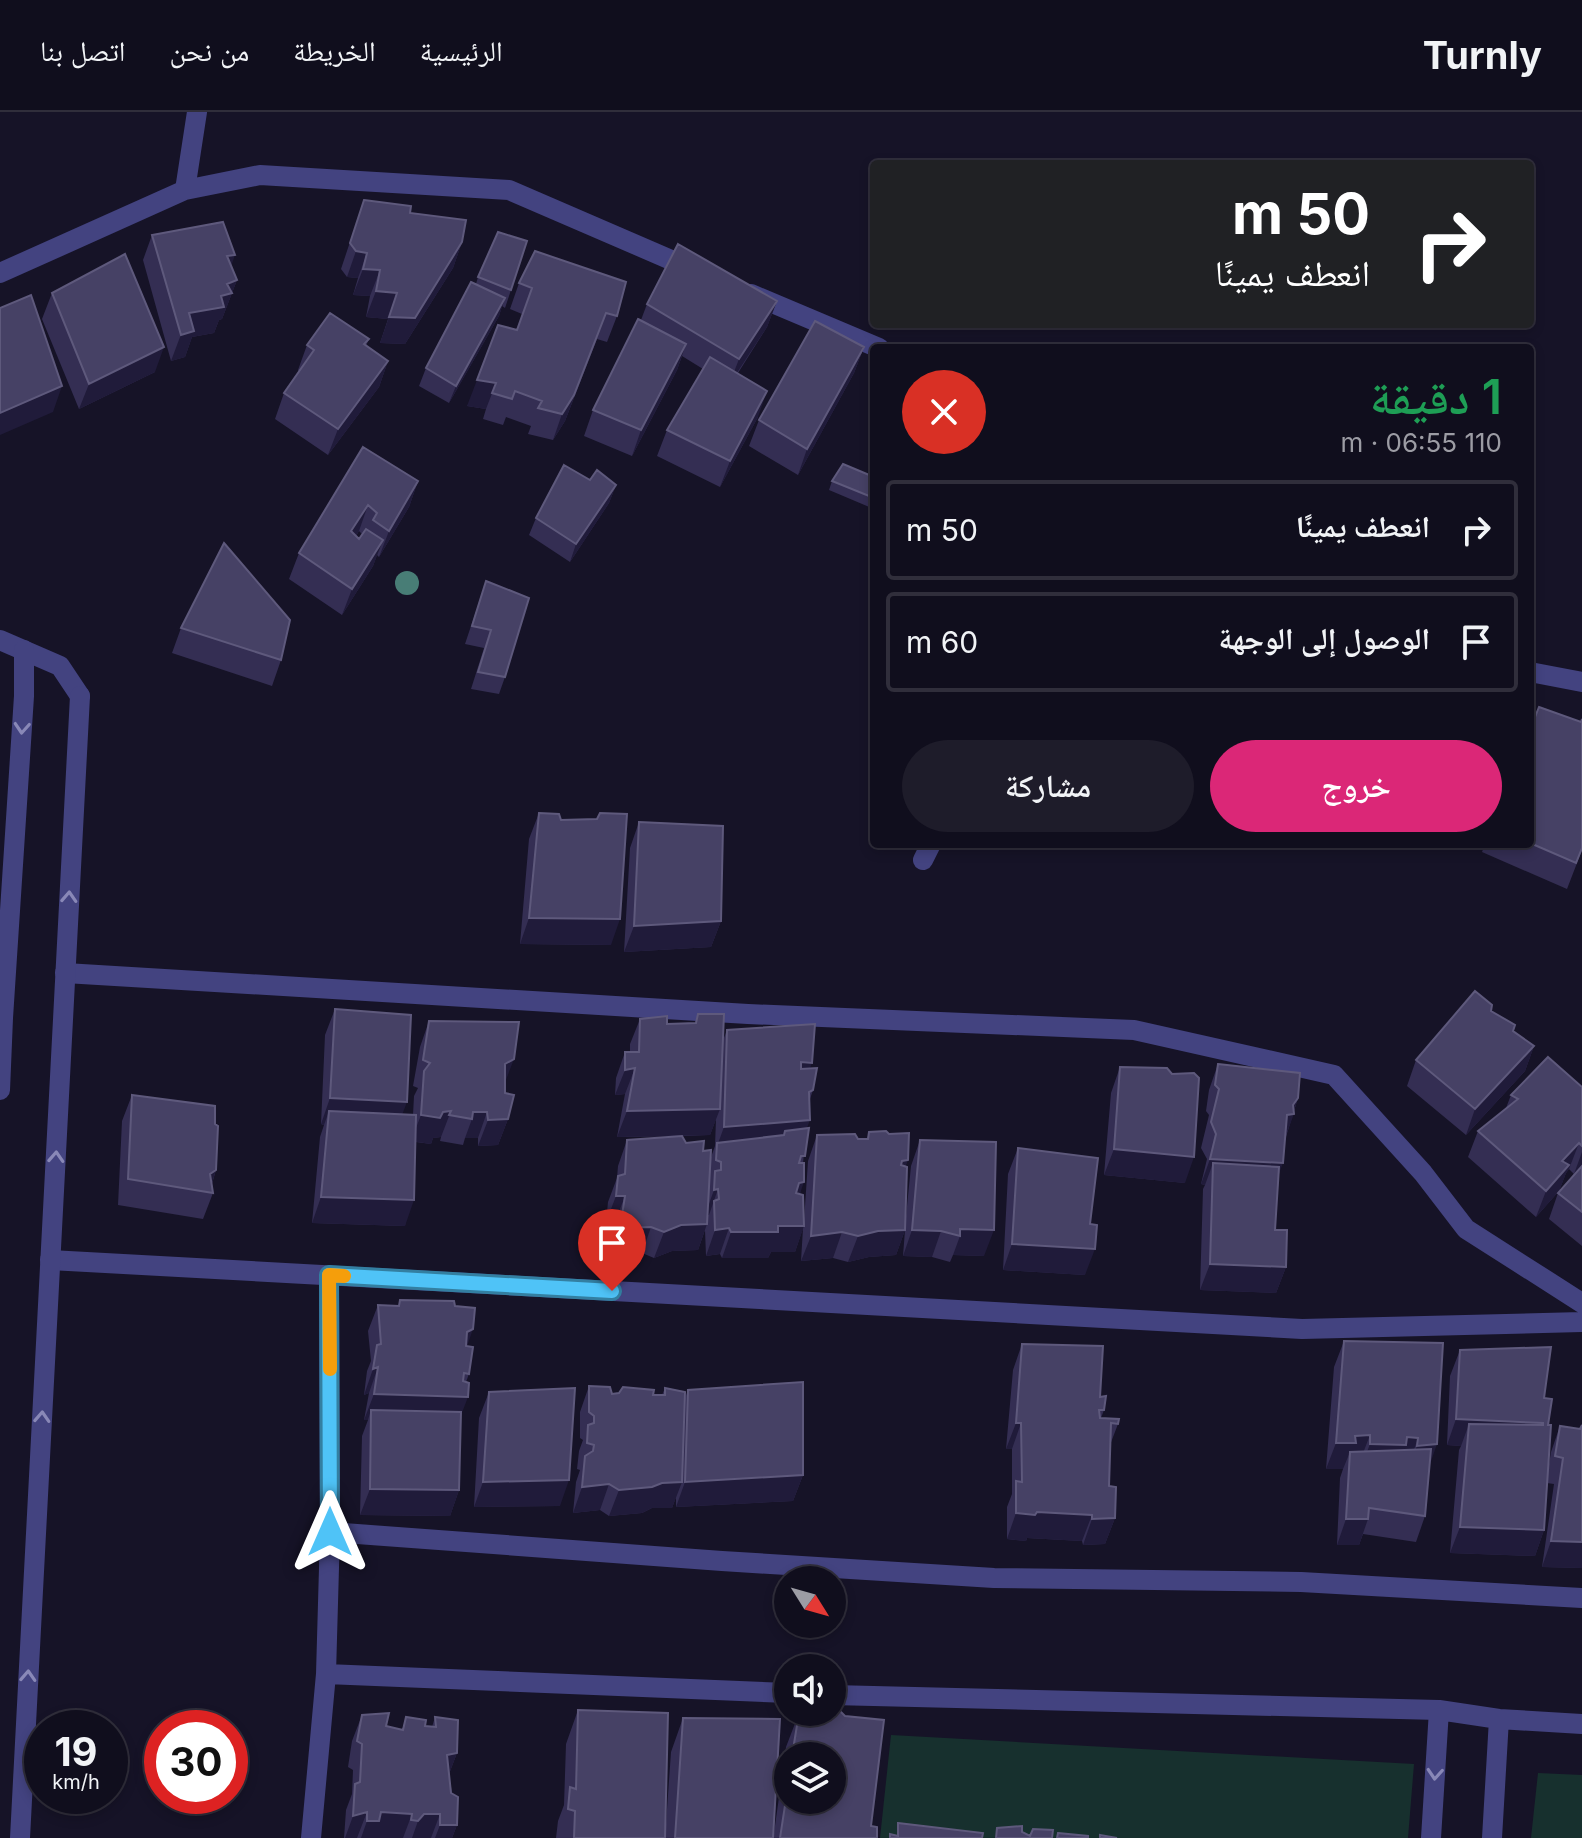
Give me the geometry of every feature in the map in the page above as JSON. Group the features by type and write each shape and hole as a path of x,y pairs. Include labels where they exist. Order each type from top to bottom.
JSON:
{"street":[{"path":"185,190 197,112"},
{"path":"0,273 185,190 260,175 509,190 708,275"},
{"path":"736,287 870,344"},
{"path":"0,640 60,666 80,696 20,1838"},
{"path":"0,1090 1,1018 24,696 24,650"},
{"path":"1534,673 1582,682"},
{"path":"65,973 748,1014 1134,1030 1334,1075 1423,1173 1466,1229 1582,1303"},
{"path":"50,1260 1302,1329 1582,1322"},
{"path":"311,1838 326,1674 330,1532 329,1275"},
{"path":"330,1532 994,1578 1301,1582 1582,1598"},
{"path":"326,1674 774,1692"},
{"path":"846,1695 1439,1710 1499,1719 1582,1724"},
{"path":"1431,1838 1439,1710"},
{"path":"1492,1838 1499,1719"}],"green space":[{"path":"891,1735 1414,1764 1408,1838 880,1838"},
{"path":"1538,1773 1582,1775 1582,1838 1531,1838"}],"building":[{"path":"364,200 411,206 410,213 466,220 462,242 415,318 389,317 397,293 376,291 380,270 363,269 367,253 356,251 350,243"},
{"path":"223,222 235,255 227,256 237,280 227,284 232,293 221,296 224,307 189,313 194,331 181,335 152,235"},
{"path":"498,232 527,241 511,290 478,277"},
{"path":"678,244 777,301 739,359 647,304"},
{"path":"535,251 626,282 617,316 606,313 574,395 562,414 538,408 542,401 515,391 512,399 492,393 496,383 477,380 498,325 517,330 532,288 519,283"},
{"path":"125,254 164,347 89,384 52,293"},
{"path":"471,282 505,298 456,386 426,368"},
{"path":"31,295 62,386 0,413 0,308"},
{"path":"330,313 369,339 364,344 388,361 338,429 284,393 314,350 307,345"},
{"path":"638,319 686,344 641,430 593,410"},
{"path":"815,321 864,347 807,449 759,420"},
{"path":"710,357 767,391 730,461 667,430"},
{"path":"363,447 418,481 389,531 373,520 377,513 368,505 351,531 359,539 366,529 383,540 352,589 299,553"},
{"path":"843,464 870,475 870,496 832,481"},
{"path":"564,465 590,480 597,470 616,485 576,544 536,518"},
{"path":"224,543 290,620 281,660 181,628"},
{"path":"486,581 529,598 505,677 478,672 491,630 472,626"},
{"path":"1539,707 1581,722 1582,719 1582,848 1576,863 1534,845 1534,720"},
{"path":"539,813 559,814 561,820 597,819 600,813 627,814 620,919 529,918"},
{"path":"639,822 723,826 721,921 634,926"},
{"path":"1475,991 1492,1005 1491,1011 1515,1025 1513,1031 1534,1046 1475,1109 1416,1060"},
{"path":"335,1009 411,1015 407,1102 330,1098"},
{"path":"698,1014 724,1014 720,1109 627,1111 635,1068 625,1070 625,1052 639,1052 640,1019 667,1016 667,1024 696,1023"},
{"path":"429,1021 519,1022 514,1059 505,1064 505,1093 514,1095 508,1119 488,1120 487,1112 473,1112 472,1119 449,1115 451,1111 443,1112 440,1118 421,1115 424,1071 430,1063 423,1060"},
{"path":"815,1024 812,1063 801,1062 801,1069 817,1068 813,1090 809,1092 810,1120 724,1127 727,1030"},
{"path":"1548,1057 1582,1087 1582,1146 1579,1143 1562,1161 1569,1165 1546,1191 1478,1131 1518,1099 1511,1095"},
{"path":"1218,1064 1300,1073 1294,1114 1287,1115 1283,1163 1210,1159 1216,1134 1211,1122 1219,1089 1215,1085"},
{"path":"1120,1067 1167,1068 1172,1074 1194,1073 1199,1078 1194,1157 1114,1149"},
{"path":"132,1095 215,1106 215,1124 218,1126 216,1170 210,1174 213,1193 128,1179"},
{"path":"329,1111 416,1115 414,1200 321,1197"},
{"path":"809,1128 805,1156 801,1156 799,1163 804,1163 804,1182 799,1183 796,1193 803,1195 804,1226 778,1226 778,1232 731,1232 729,1228 715,1230 714,1201 719,1199 718,1189 714,1190 715,1171 721,1170 721,1162 716,1160 717,1143 784,1135 785,1131"},
{"path":"886,1131 889,1134 909,1133 908,1160 902,1161 901,1165 907,1167 905,1230 878,1231 858,1236 842,1232 811,1236 817,1135 855,1134 858,1139 868,1139 869,1132"},
{"path":"682,1136 686,1143 704,1141 703,1151 711,1150 707,1224 681,1225 664,1232 651,1227 620,1228 625,1196 616,1196 618,1176 625,1174 627,1140"},
{"path":"920,1140 996,1142 994,1230 960,1229 960,1236 941,1231 912,1230"},
{"path":"1018,1148 1098,1158 1090,1224 1097,1225 1095,1249 1012,1244"},
{"path":"1213,1163 1279,1167 1275,1230 1287,1230 1286,1267 1210,1264"},
{"path":"1582,1166 1582,1212 1558,1193"},
{"path":"400,1300 454,1301 455,1306 475,1308 473,1329 467,1332 466,1346 473,1347 469,1374 464,1373 463,1381 469,1383 468,1397 374,1394 378,1367 373,1369 377,1345 381,1344 378,1305 399,1306"},
{"path":"1344,1341 1443,1343 1437,1444 1417,1446 1418,1438 1407,1437 1406,1445 1370,1444 1370,1435 1355,1436 1356,1443 1336,1443"},
{"path":"1022,1344 1103,1346 1100,1397 1106,1396 1104,1410 1099,1410 1100,1418 1119,1419 1118,1424 1111,1423 1109,1486 1116,1487 1115,1518 1016,1513 1016,1481 1022,1482 1021,1423 1016,1423"},
{"path":"1551,1347 1544,1398 1552,1399 1548,1425 1551,1425 1544,1530 1460,1527 1469,1424 1543,1423 1456,1419 1460,1350"},
{"path":"803,1382 803,1475 685,1482 688,1390"},
{"path":"589,1386 610,1387 612,1394 619,1393 623,1387 654,1390 653,1395 665,1395 665,1388 685,1392 682,1482 619,1490 609,1484 582,1487 585,1456 593,1451 594,1445 587,1443 588,1425 594,1423 594,1416 589,1412"},
{"path":"575,1388 569,1480 483,1482 489,1392"},
{"path":"371,1410 461,1412 459,1490 370,1489"},
{"path":"1582,1425 1582,1542 1551,1541 1563,1458 1555,1456 1560,1426 1580,1429"},
{"path":"1431,1449 1425,1516 1369,1508 1368,1519 1346,1519 1350,1452"},
{"path":"578,1710 668,1713 665,1838 574,1838 575,1811 568,1809 570,1787 576,1789"},
{"path":"389,1713 386,1726 403,1730 406,1717 426,1720 425,1726 436,1727 435,1717 458,1720 457,1753 447,1755 451,1793 458,1797 457,1825 440,1825 440,1814 424,1814 418,1821 411,1820 412,1814 381,1812 379,1821 367,1821 367,1812 353,1816 355,1784 360,1782 362,1744 357,1741 362,1715"},
{"path":"846,1716 884,1720 871,1826 877,1827 877,1838 780,1838 784,1814 846,1814 846,1742 794,1742 797,1726 846,1726"},
{"path":"683,1718 774,1719 774,1726 780,1726 779,1742 774,1742 773,1838 675,1838"},
{"path":"898,1823 983,1833 982,1838 890,1838 890,1834 898,1836"},
{"path":"1022,1826 1022,1832 1030,1836 1033,1829 1053,1830 1052,1838 996,1838 997,1828"},
{"path":"1058,1833 1088,1836 1088,1838 1057,1838"}],"slow traffic":[{"path":"330,1369 329,1275 344,1276"}],"route":[{"path":"330,1532 329,1275 612,1291"}]}
